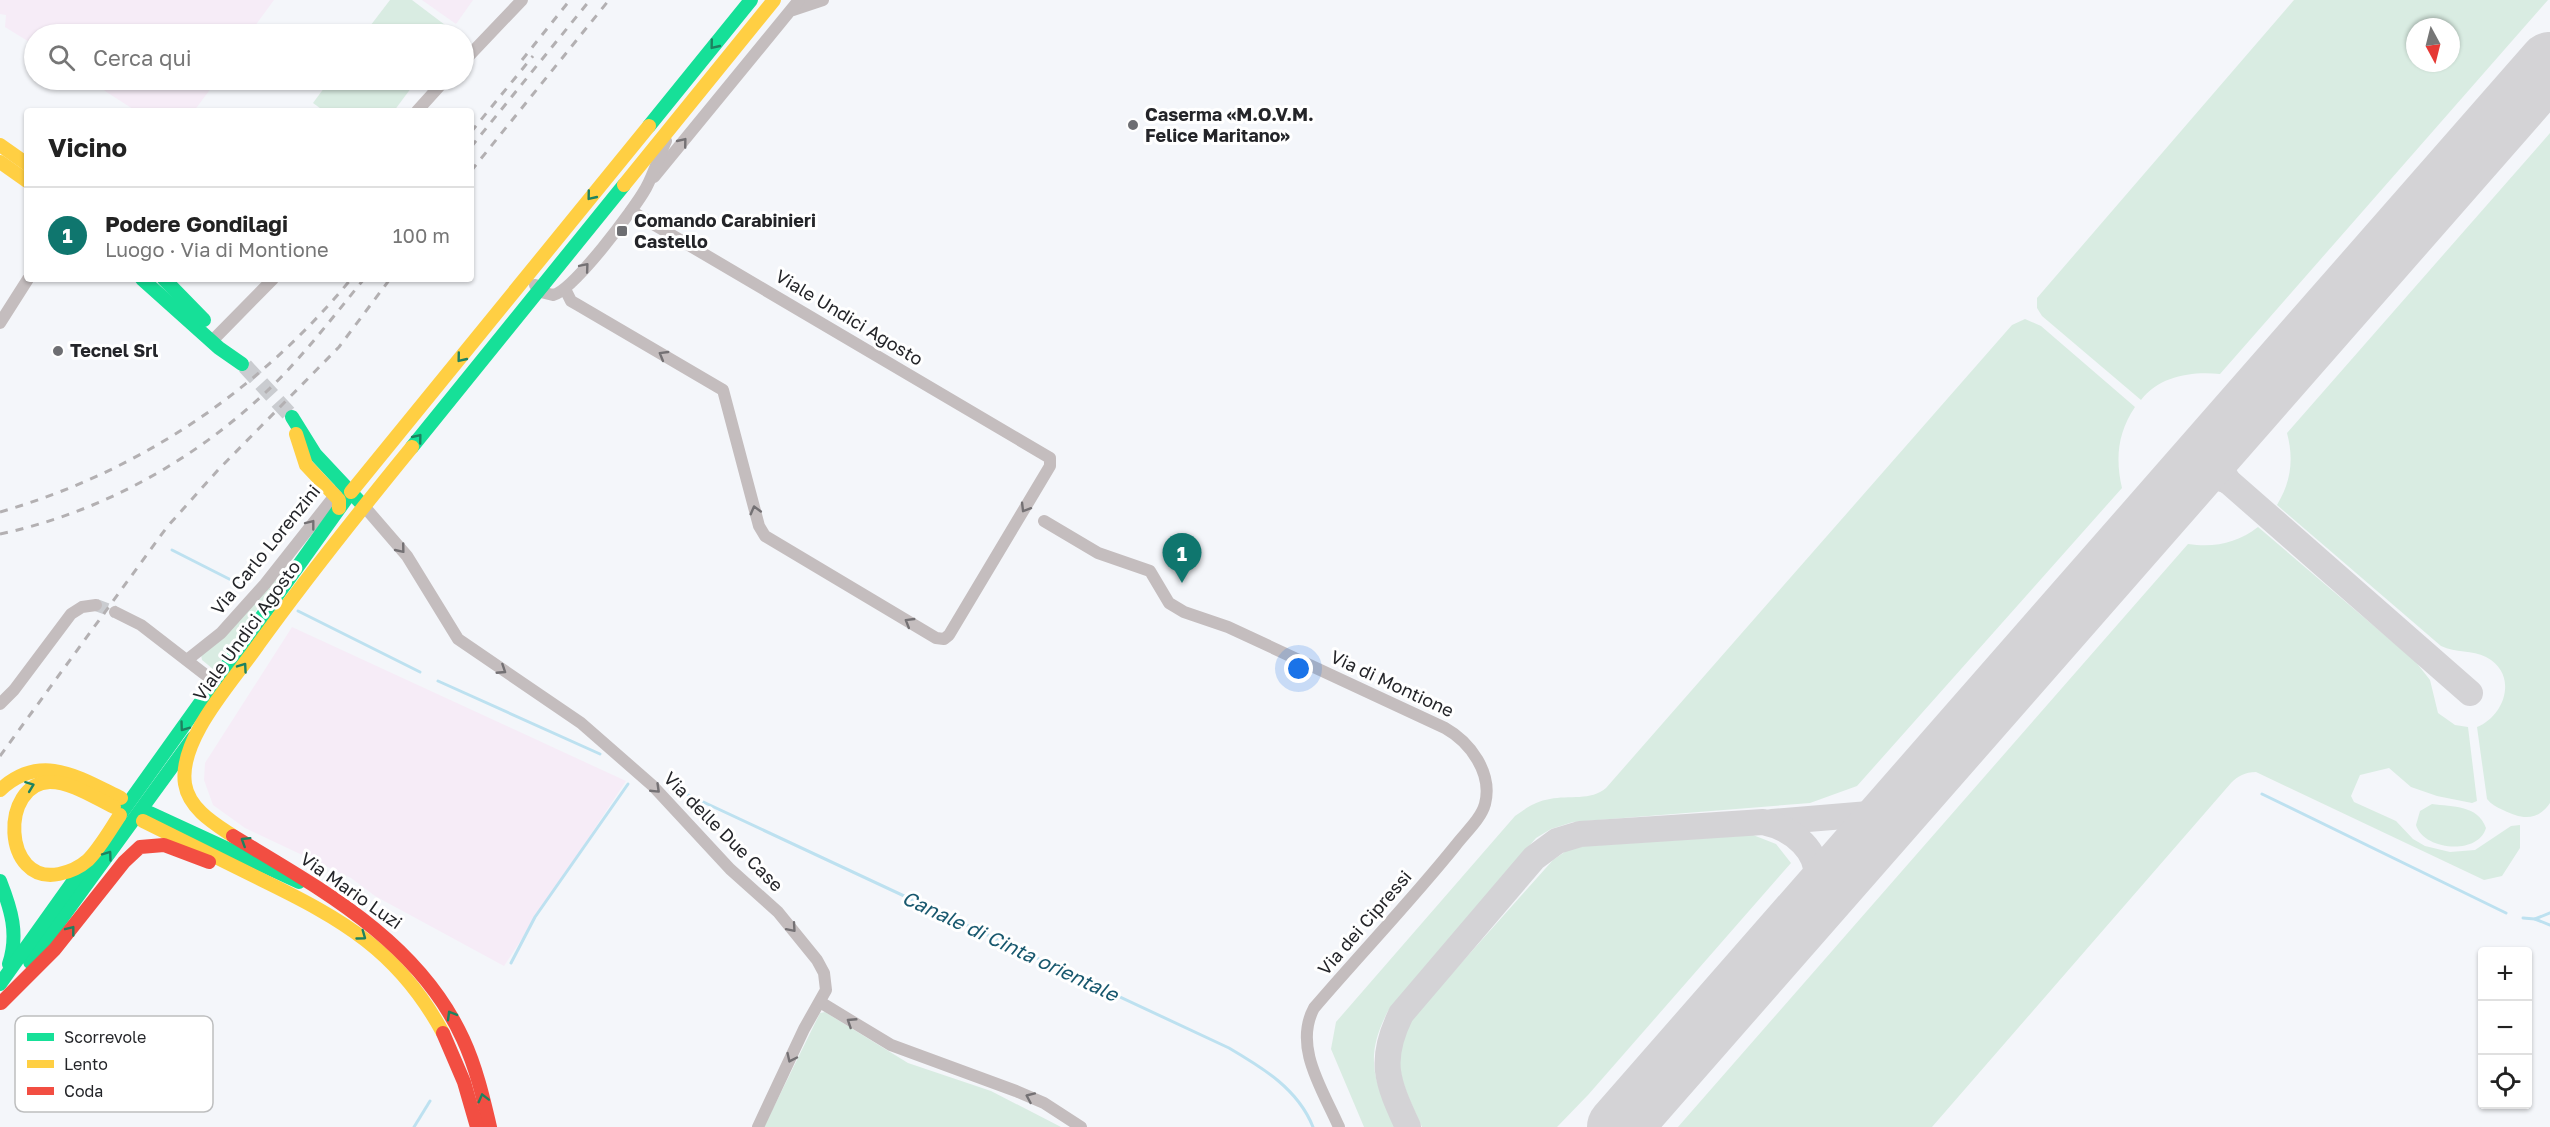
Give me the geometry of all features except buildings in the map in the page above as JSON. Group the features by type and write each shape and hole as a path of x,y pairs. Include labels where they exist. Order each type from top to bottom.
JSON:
{"main road":[{"name":"Viale Undici Agosto","path":"2,981 216,683 342,495 539,261 751,0"},
{"name":"Viale Undici Agosto","path":"1,1004 363,505 774,0"},
{"path":"0,145 24,162"},
{"path":"0,162 24,180"},
{"path":"146,282 215,338 243,365"},
{"path":"168,282 215,338"},
{"path":"292,418 303,459 342,495 363,505"},
{"name":"Via Mario Luzi","path":"209,715 193,747 185,771 186,788 194,806 207,818 330,896 386,935 421,970 441,997 465,1043 490,1127"},
{"name":"Viale Undici Agosto","path":"0,790 11,779 25,772 57,769 118,803 50,782 30,785 11,798 2,814 0,824 2,844 7,854 28,872 39,876 58,874 81,866 89,859"},
{"name":"Via Mario Luzi","path":"330,896 147,817 313,905 374,945 413,984 435,1018 460,1072 477,1127"},
{"path":"1,1004 65,937 128,858 145,845 158,844 177,849 313,905"},
{"path":"0,881 12,912 15,933 14,952 2,981"}],"street":[{"path":"474,50 522,0"},
{"path":"646,188 799,0"},
{"path":"789,12 803,4 823,0"},
{"path":"420,108 436,90"},
{"name":"Viale Undici Agosto","path":"631,211 1049,457 1050,466 949,636 944,639 936,638 765,536 759,526 723,390 586,310 571,300 565,290 631,211 646,188 666,140 679,118"},
{"path":"539,261 534,280 539,290 553,295 565,290"},
{"path":"0,323 26,282"},
{"path":"215,338 270,282"},
{"name":"Via Carlo Lorenzini","path":"188,660 221,633 342,495"},
{"name":"Via delle Due Case","path":"363,505 407,556 458,639 581,723 675,808 730,869 778,912 822,968 826,986 820,1002"},
{"name":"Via di Montione","path":"1044,521 1098,553 1150,571 1165,598 1176,608 1228,627 1439,725 1462,740 1472,751"},
{"path":"0,704 14,690 71,614 86,606 96,605"},
{"path":"115,612 141,625 216,683"},
{"name":"Via dei Cipressi","path":"1339,1127 1307,1053 1305,1035 1308,1020 1314,1008 1445,858 1482,810 1486,798 1484,777 1472,751"},
{"path":"758,1127 804,1029 820,1002 891,1045 1044,1103 1081,1127"}],"shaded area":[{"path":"0,0 274,0 256,24 24,24 24,39 5,27 6,15 0,14"},
{"path":"422,0 473,0 456,24"},
{"path":"103,90 210,90 196,108 131,108"},
{"path":"292,627 626,781 504,966 375,896 351,878 245,828 213,805 204,780 205,763"}],"green space":[{"path":"390,0 412,0 444,24 372,24"},
{"path":"2294,0 2548,0 2220,374 2198,373 2167,380 2157,385 2141,400 2042,316 2037,308 2037,298"},
{"path":"323,90 410,90 396,108 320,108 313,103"},
{"path":"2550,133 2550,803 2534,816 2522,817 2496,807 2487,799 2477,727 2487,722 2501,704 2505,684 2496,664 2481,655 2441,646 2277,505 2290,470 2287,433"},
{"path":"2025,319 2041,326 2135,407 2129,416 2119,446 2122,488 1857,786 1810,803 1573,822 1551,829 1536,838 1388,1011 1380,1028 1374,1057 1377,1083 1395,1127 1364,1127 1331,1049 1336,1022 1515,816 1540,801 1594,795 1606,788 2012,325"},
{"path":"335,499 213,669 202,660 201,655"},
{"path":"2258,527 2415,661 2430,680 2438,713 2455,725 2468,727 2477,801 2472,803 2437,796 2411,787 2389,768 2360,775 2351,796 2354,802 2396,821 2413,839 2425,846 2450,852 2475,850 2511,826 2520,825 2520,848 2502,876 2484,880 2256,772 2245,774 2231,783 1932,1127 1678,1127 2188,544 2225,543 2242,537"},
{"path":"2432,804 2471,811 2482,820 2486,828 2481,837 2473,843 2462,846 2439,844 2429,840 2416,825 2420,811"},
{"path":"1753,835 1776,844 1791,863 1588,1095 1557,1127 1422,1127 1405,1089 1400,1065 1402,1039 1407,1024 1553,860 1572,847"},
{"path":"825,1012 908,1063 991,1091 1061,1127 764,1127 820,1013"}],"waterway":[{"name":"Canale di Cinta orientale","path":"172,550 237,583"},
{"name":"Canale di Cinta orientale","path":"298,611 420,672"},
{"name":"Canale di Cinta orientale","path":"438,681 600,754"},
{"path":"511,963 535,917 628,784"},
{"name":"Canale di Cinta orientale","path":"684,793 1229,1048 1267,1072 1289,1091 1298,1101 1313,1127"},
{"path":"2262,794 2506,913"},
{"path":"2535,919 2550,913"},
{"path":"2523,918 2535,919 2550,925"},
{"path":"414,1127 430,1101"}],"taxiway":[{"path":"2182,484 2208,474 2228,481 2219,465 2222,439"},
{"path":"2228,481 2470,693"},
{"path":"1772,822 1869,814 1896,802 1930,772"},
{"path":"1408,1127 1395,1097 1388,1071 1389,1045 1401,1014 1534,858 1557,841 1580,834 1763,822 1794,836 1810,852 1817,873 1816,888 1810,909"}],"runway":[{"path":"1619,1127 2550,64"}],"tunnel":[{"path":"245,366 292,417"},
{"path":"96,605 115,612"}],"railway":[{"path":"522,60 570,0"},
{"path":"474,143 590,0"},
{"path":"474,167 609,0"},
{"path":"474,128 533,56"},
{"path":"0,512 51,495 101,474 148,450 193,422 277,357 315,320 348,282"},
{"path":"0,534 37,525 108,498 142,481 207,441 279,379 362,282"},
{"path":"0,756 167,527 218,470 339,347 388,282"}],"traffic: fast":[{"path":"649,126 751,0"},
{"path":"412,447 624,185"},
{"path":"145,282 219,348 242,364"},
{"path":"167,282 204,320"},
{"path":"292,417 315,454 360,502"},
{"path":"120,815 351,492"},
{"path":"30,962 193,738"},
{"path":"150,813 299,882"},
{"path":"0,984 87,862"},
{"path":"0,881 12,922 13,942 9,964"}],"traffic: slow":[{"path":"624,185 774,0"},
{"path":"351,492 649,126"},
{"path":"0,145 24,162"},
{"path":"0,162 24,179"},
{"path":"296,434 306,465 339,500 339,508"},
{"path":"233,836 204,815 187,793 185,767 190,748 199,729 223,692 295,595 412,447"},
{"path":"0,790 30,772 45,770 75,776 121,798"},
{"path":"114,807 67,785 50,782 34,787 22,798 16,814 14,832 18,850 27,864 40,873 67,872 88,860 120,815"},
{"path":"143,821 291,894 366,940 407,980 426,1004 443,1033"}],"traffic: jam":[{"path":"233,836 333,898 365,921 421,974 444,1004 468,1050 490,1127"},
{"path":"1,1003 55,949 124,862 140,847 164,845 209,862"},
{"path":"443,1033 464,1082 477,1127"}],"place":[{"name":"Caserma «M.O.V.M. Felice Maritano»","path":"1133,125"},
{"name":"Comando Carabinieri Castello","path":"622,231"},
{"name":"Tecnel Srl","path":"58,351"},
{"name":"Podere Gondilagi","path":"1182,583"}]}
